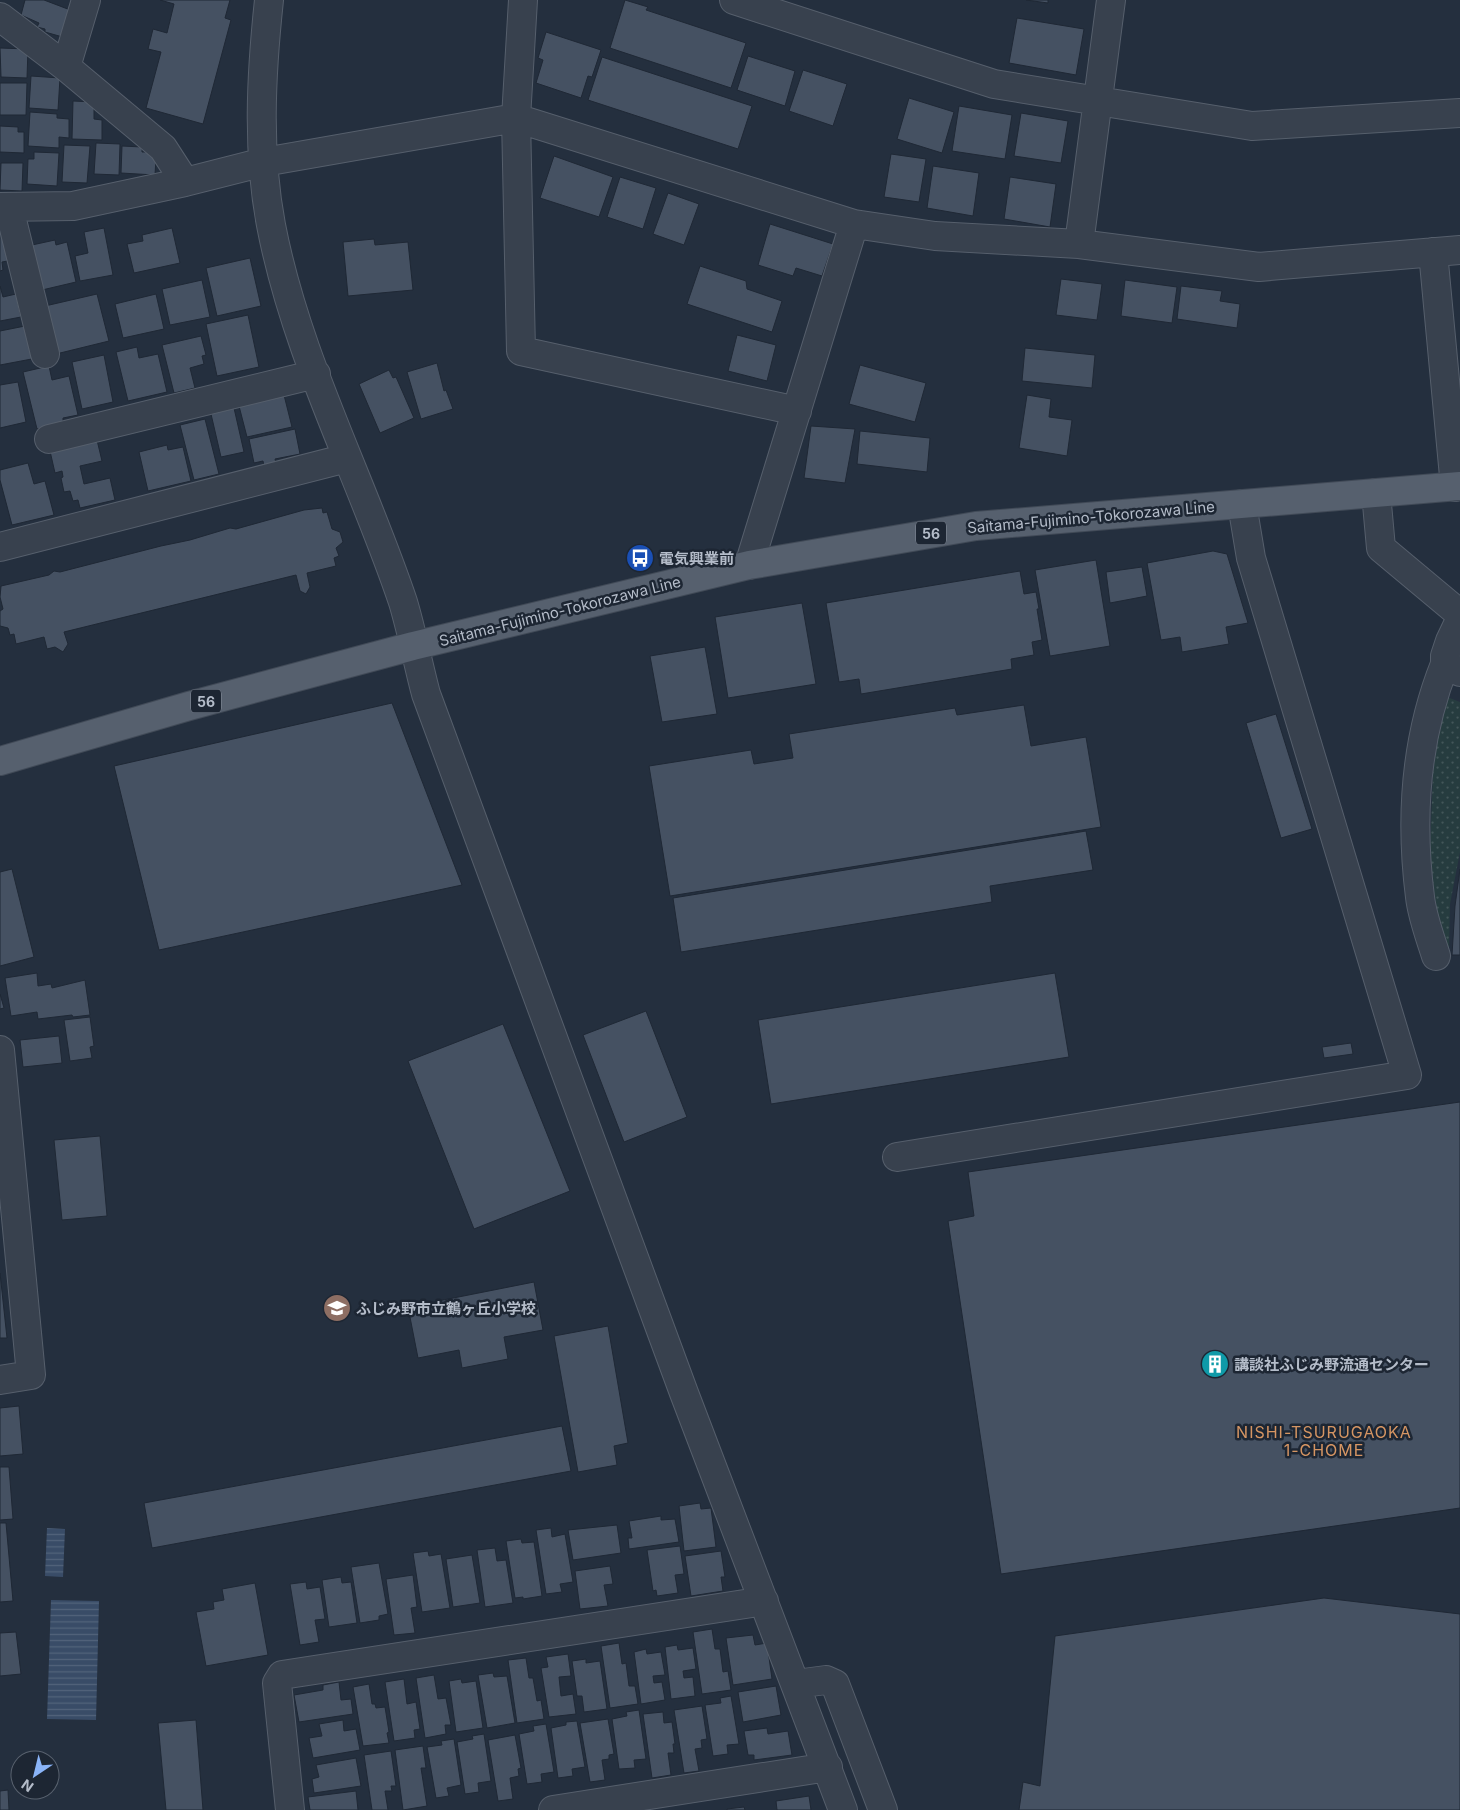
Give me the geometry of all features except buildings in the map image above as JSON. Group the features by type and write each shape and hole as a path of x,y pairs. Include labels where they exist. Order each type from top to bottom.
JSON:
{"main road":[{"name":"Saitama-Fujimino-Tokorozawa Line","path":"0,761 189,706 413,646 749,565 976,526 1457,487"}],"street":[{"path":"66,67 86,0"},
{"path":"269,0 261,106 264,162 271,225 293,310 403,603 413,646 430,703 843,1810"},
{"path":"523,0 516,118 521,351 797,411"},
{"path":"734,0 994,84 1252,126 1460,113"},
{"path":"1079,244 1096,100 1111,0"},
{"path":"0,17 66,67 163,148 185,182"},
{"path":"45,354 5,207 74,206 185,182 264,162 516,118 854,224 935,236 1079,244 1259,267 1460,250"},
{"path":"749,565 854,224"},
{"path":"1433,252 1457,487"},
{"path":"49,438 316,374"},
{"path":"0,547 347,458"},
{"path":"1376,493 1381,548 1460,614"},
{"path":"897,1157 1407,1075 1251,558 1242,504"},
{"path":"1436,956 1420,898 1415,802 1422,740 1433,694 1452,668 1445,656 1460,620"},
{"path":"0,1050 31,1375 0,1380"},
{"path":"290,1810 277,1683 282,1675 764,1601"},
{"path":"796,1684 826,1680 835,1684 883,1810"},
{"path":"553,1810 828,1767"}],"green space":[{"path":"1447,697 1460,702 1460,852 1450,904 1449,953 1435,902 1430,851 1434,745"}],"water":[{"path":"47,1528 65,1529 63,1577 45,1576"},
{"path":"51,1600 99,1601 96,1720 47,1719"}],"place":[{"name":"電気興業前","path":"640,558"},
{"name":"ふじみ野市立鶴ヶ丘小学校","path":"337,1308"},
{"name":"講談社ふじみ野流通センター","path":"1215,1364"}],"district":[{"name":"NISHI-TSURUGAOKA 1-CHOME","path":"1324,1441"}]}
